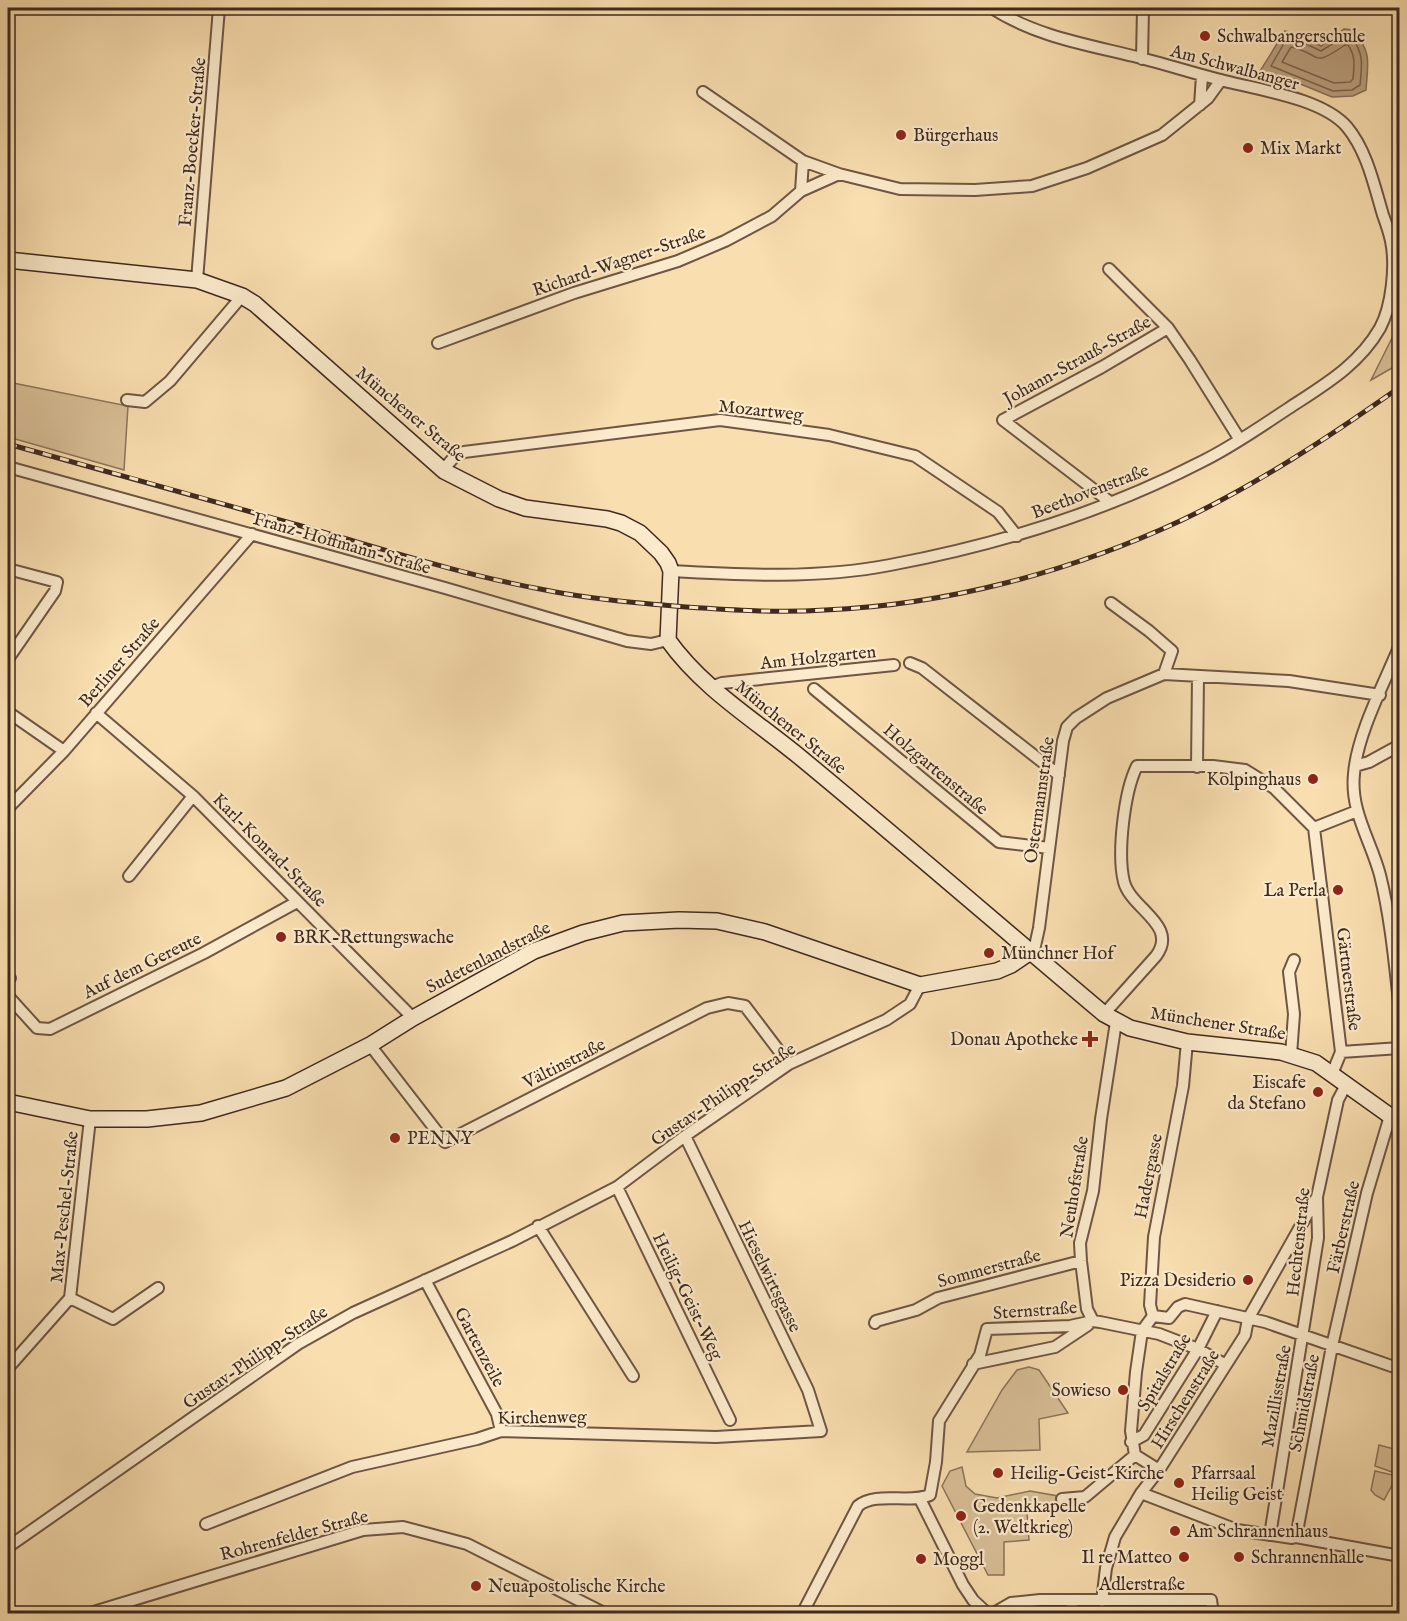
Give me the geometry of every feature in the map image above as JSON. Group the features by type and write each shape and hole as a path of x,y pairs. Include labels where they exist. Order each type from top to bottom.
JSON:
{"main road":[{"name":"Münchener Straße","path":"8,260 197,280 242,296 255,304 443,470 467,485 525,508 621,523 640,533 661,553 671,571"},
{"path":"668,640 671,571"},
{"name":"Münchener Straße","path":"668,640 682,658 711,687 800,758 1110,1018 1130,1028 1187,1042 1276,1051 1316,1063 1397,1120"},
{"name":"Sudetenlandstraße","path":"8,1102 90,1119 147,1119 201,1113 286,1088 370,1044 534,951 595,929 623,923 679,920 717,921 756,930 920,985 997,971 1017,962 1030,952"}],"street":[{"name":"Franz-Boecker-Straße","path":"197,280 219,8"},
{"name":"Am Schwalbanger","path":"992,8 1008,18 1067,41 1290,97 1331,112 1345,124 1360,144 1396,243"},
{"path":"1142,58 1143,8"},
{"path":"1200,105 1202,76"},
{"path":"703,92 803,161 839,174 900,189 975,190 1032,186 1087,168 1162,135 1200,105 1221,80"},
{"path":"801,191 803,161"},
{"name":"Richard-Wagner-Straße","path":"438,343 574,294 678,261 725,242 772,216 801,191 839,174"},
{"name":"Beethovenstraße","path":"671,571 775,575 846,572 890,565 1017,536 1132,494 1204,461 1240,440 1353,364 1365,352 1381,326 1392,298 1396,243"},
{"name":"Johann-Strauß-Straße","path":"1109,269 1168,328 1196,368 1240,440"},
{"path":"127,400 145,402 170,381 242,296"},
{"name":"Johann-Strauß-Straße","path":"1110,502 1003,420 1102,368 1168,328"},
{"name":"Mozartweg","path":"443,470 455,456 464,452 701,422 720,420 740,422 829,435 915,456 998,512 1017,536"},
{"name":"Franz-Hoffmann-Straße","path":"8,467 627,641 651,644 668,640"},
{"name":"Berliner Straße","path":"8,808 63,751 252,534"},
{"path":"8,569 57,582 55,591 8,659"},
{"path":"1111,603 1172,651 1164,674"},
{"path":"1400,645 1358,748 1353,794 1380,875 1400,1011"},
{"path":"910,663 922,668 1059,775"},
{"name":"Am Holzgarten","path":"711,687 722,683 894,665"},
{"name":"Ostermannstraße","path":"1030,952 1037,937 1063,741 1067,727 1076,718 1107,698 1164,674 1289,681 1380,695"},
{"path":"1197,767 1198,676"},
{"name":"Holzgartenstraße","path":"814,689 999,842 1049,848"},
{"path":"8,712 63,751"},
{"name":"Karl-Konrad-Straße","path":"96,713 193,796 413,1018"},
{"path":"1355,766 1369,762 1400,745"},
{"path":"1110,1018 1156,956 1163,939 1156,923 1132,897 1124,883 1123,827 1131,777 1137,766 1236,767 1245,770 1275,788 1314,828 1357,811"},
{"path":"129,876 193,796"},
{"name":"Gärtnerstraße","path":"1314,828 1341,1052 1332,1074"},
{"name":"Auf dem Gereute","path":"8,996 37,1028 50,1029 204,953 297,902"},
{"path":"1290,1055 1294,1014 1289,972 1294,960"},
{"name":"Gustav-Philipp-Straße","path":"8,1547 298,1344 353,1313 512,1241 617,1187 685,1136 789,1064 886,1020 910,1004 920,985"},
{"name":"Vältinstraße","path":"370,1044 445,1142 707,1008 728,1003 745,1006 789,1064"},
{"name":"Neuhofstraße","path":"1093,1321 1087,1309 1080,1261 1080,1243 1093,1191 1110,1018"},
{"name":"Hadergasse","path":"1153,1316 1150,1305 1154,1237 1183,1086 1187,1042"},
{"path":"1341,1052 1400,1048"},
{"name":"Hechtenstraße","path":"1303,1334 1318,1238 1317,1197 1338,1100 1346,1085"},
{"name":"Max-Peschel-Straße","path":"8,1368 70,1298 90,1119"},
{"name":"Färberstraße","path":"1332,1346 1367,1193 1397,1120"},
{"name":"Hieselwirtsgasse","path":"685,1136 808,1390 821,1431"},
{"name":"Heilig-Geist-Weg","path":"617,1187 730,1420"},
{"name":"Hirschenstraße","path":"1102,1601 1106,1568 1116,1537 1141,1493 1159,1470 1245,1335 1248,1319 1317,1197"},
{"path":"538,1226 633,1376"},
{"name":"Sommerstraße","path":"875,1323 916,1310 938,1298 1080,1261"},
{"name":"Gartenzeile","path":"425,1280 497,1414 501,1431"},
{"name":"Max-Peschel-Straße","path":"70,1298 113,1319 158,1288"},
{"path":"1159,1470 1135,1455 1131,1442 1142,1331 1153,1316 1169,1318 1178,1307 1185,1305 1217,1311 1303,1334 1400,1370"},
{"name":"Spitalstraße","path":"1131,1442 1144,1435 1198,1349 1217,1311"},
{"path":"802,1614 858,1506 864,1501 891,1498 920,1499 930,1495 936,1462 939,1421 973,1364 1055,1347 1093,1321 1159,1334 1198,1349 1226,1365"},
{"name":"Sternstraße","path":"973,1364 980,1355 987,1329 1070,1326 1093,1321"},
{"name":"Mazillisstraße","path":"1270,1534 1303,1334"},
{"name":"Schmidstraße","path":"1296,1537 1332,1346"},
{"name":"Kirchenweg","path":"206,1524 352,1467 477,1439 501,1431 716,1437 821,1431"},
{"path":"1062,1499 1085,1497 1135,1455"},
{"path":"1141,1493 1237,1530 1292,1539 1296,1537 1400,1556"},
{"path":"920,1499 963,1585 974,1600 990,1614"},
{"name":"Rohrenfelder Straße","path":"87,1614 354,1533 403,1527 467,1544 606,1614"},
{"name":"Adlerstraße","path":"990,1614 1011,1604 1040,1600 1212,1600 1213,1614"},
{"path":"1072,1601 1072,1614"}],"shaded area":[{"path":"1399,324 1399,364 1371,380"},
{"path":"8,382 128,406 124,470 8,437"},
{"path":"1029,1367 1039,1370 1068,1413 1039,1419 1040,1450 967,1452 1002,1390 1017,1370"},
{"path":"1379,1445 1398,1450 1392,1472 1375,1466"},
{"path":"962,1467 966,1486 975,1494 997,1498 1030,1491 1058,1496 1058,1510 1027,1512 1029,1540 1004,1542 1004,1575 988,1575 942,1486 950,1471"},
{"path":"1375,1471 1397,1476 1384,1500 1371,1490"}],"water":[{"path":"1344,29 1354,30 1364,46 1368,58 1366,90 1353,96 1332,97 1293,81 1260,71 1285,31 1305,37 1321,46"}],"railway":[{"path":"8,444 422,561 510,583 576,595 649,604 738,610 807,611 870,607 961,593 1007,583 1095,556 1180,521 1265,476 1320,442 1400,387"}],"place":[{"name":"Schwalbangerschule","path":"1205,36"},
{"name":"Bürgerhaus","path":"901,135"},
{"name":"Mix Markt","path":"1248,148"},
{"name":"Kolpinghaus","path":"1313,779"},
{"name":"La Perla","path":"1338,890"},
{"name":"BRK-Rettungswache","path":"281,937"},
{"name":"Münchner Hof","path":"989,953"},
{"name":"Donau Apotheke","path":"1090,1039"},
{"name":"Eiscafe da Stefano","path":"1318,1092"},
{"name":"PENNY","path":"395,1138"},
{"name":"Pizza Desiderio","path":"1248,1280"},
{"name":"Sowieso","path":"1123,1390"},
{"name":"Heilig-Geist-Kirche","path":"998,1473"},
{"name":"Pfarrsaal Heilig Geist","path":"1179,1483"},
{"name":"Gedenkkapelle (2. Weltkrieg)","path":"961,1516"},
{"name":"Am Schrannenhaus","path":"1175,1531"},
{"name":"Il re Matteo","path":"1184,1557"},
{"name":"Schrannenhalle","path":"1239,1557"},
{"name":"Moggl","path":"921,1559"},
{"name":"Neuapostolische Kirche","path":"476,1586"}]}
